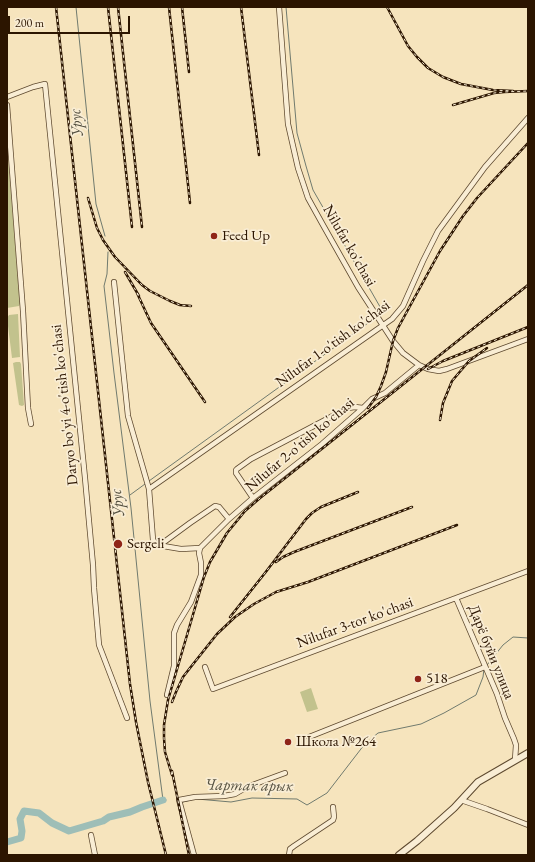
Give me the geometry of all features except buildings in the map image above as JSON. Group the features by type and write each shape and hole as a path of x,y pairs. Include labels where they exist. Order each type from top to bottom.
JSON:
{"street":[{"name":"Nilufar ko'chasi","path":"279,7 288,124 298,168 308,198 358,287 399,348 419,365 428,369 439,371 528,339"},
{"name":"Daryo bo'yi 4-o'tish ko'chasi","path":"7,97 45,84 85,478 99,645 126,718"},
{"path":"7,105 30,424"},
{"name":"Nilufar 1-o'tish ko'chasi","path":"149,489 392,319 403,306 422,261 438,231 485,167 528,118"},
{"path":"114,282 128,416 149,489 153,536 156,543 160,545 181,549 200,548 199,553 202,569 201,575 191,602 174,633 174,666 167,695"},
{"name":"Nilufar 2-o'tish ko'chasi","path":"200,548 253,498 322,444 372,399 385,393 419,365"},
{"path":"253,498 236,473 237,468 348,408 363,408"},
{"path":"160,545 215,506 219,508 229,519"},
{"name":"Nilufar 3-tor ko'chasi","path":"205,667 213,689 528,571"},
{"name":"Дарё буйи улица","path":"456,598 497,694 516,745 515,760"},
{"path":"309,737 485,667"},
{"path":"399,855 454,808 478,782 528,753"},
{"path":"194,855 179,800 195,797 235,794 247,787 285,773"},
{"path":"461,800 528,825"},
{"path":"289,855 290,850 294,846 333,820 333,807"},
{"path":"91,835 95,855"}],"green space":[{"path":"7,145 20,304 19,306 7,308"},
{"path":"18,314 20,357 12,358 7,318 9,315"},
{"path":"20,362 21,364 24,405 22,406 19,405 13,363"},
{"path":"311,688 318,709 307,712 300,692"}],"waterway":[{"name":"Урус","path":"76,7 96,204 105,236"},
{"path":"286,7 297,133 313,190 383,312 378,316"},
{"name":"Урус","path":"108,252 107,274 104,286 131,508 150,701 163,800 166,800"},
{"path":"149,481 375,318"},
{"path":"130,495 145,484"},
{"name":"Чартак арык","path":"487,665 503,645 513,637 528,638"},
{"name":"Чартак арык","path":"197,799 231,802 252,798 297,799 307,805 327,793 364,745 378,733 421,724 476,695 483,677 484,669"},
{"name":"Чартак арык","path":"7,842 21,838 22,831 20,819 24,811 39,813 52,823 69,831 163,800"},
{"name":"Чартак арык","path":"183,802 191,800"}],"railway":[{"path":"56,7 130,684 148,782 166,855"},
{"path":"108,7 132,227"},
{"path":"118,7 142,227"},
{"path":"169,7 190,203"},
{"path":"182,7 189,72"},
{"path":"241,7 259,155"},
{"path":"387,7 408,46 428,68 443,77 461,84 493,90 513,91"},
{"path":"453,105 494,93 528,91"},
{"path":"368,408 376,397 381,386 398,328 440,251 477,198 528,143"},
{"path":"88,198 97,228 103,240 115,257 142,285 150,291 180,305 191,306"},
{"path":"125,272 139,296"},
{"path":"172,775 165,752 164,738 164,725 168,700 204,577 210,562 227,533 245,511 260,498 528,285"},
{"path":"137,293 151,323 205,402"},
{"path":"428,369 443,361 528,327"},
{"path":"440,420 443,403 452,381 469,361 487,348"},
{"path":"230,617 312,513 321,507 358,492"},
{"path":"276,562 294,552 412,507"},
{"path":"172,702 183,677 217,634 235,617 254,604 276,592 308,582 457,525"},
{"path":"172,771 189,855"}],"place":[{"name":"Feed Up","path":"214,236"},
{"name":"Sergeli","path":"118,544"},
{"name":"518","path":"418,679"},
{"name":"Школа №264","path":"288,742"}]}
